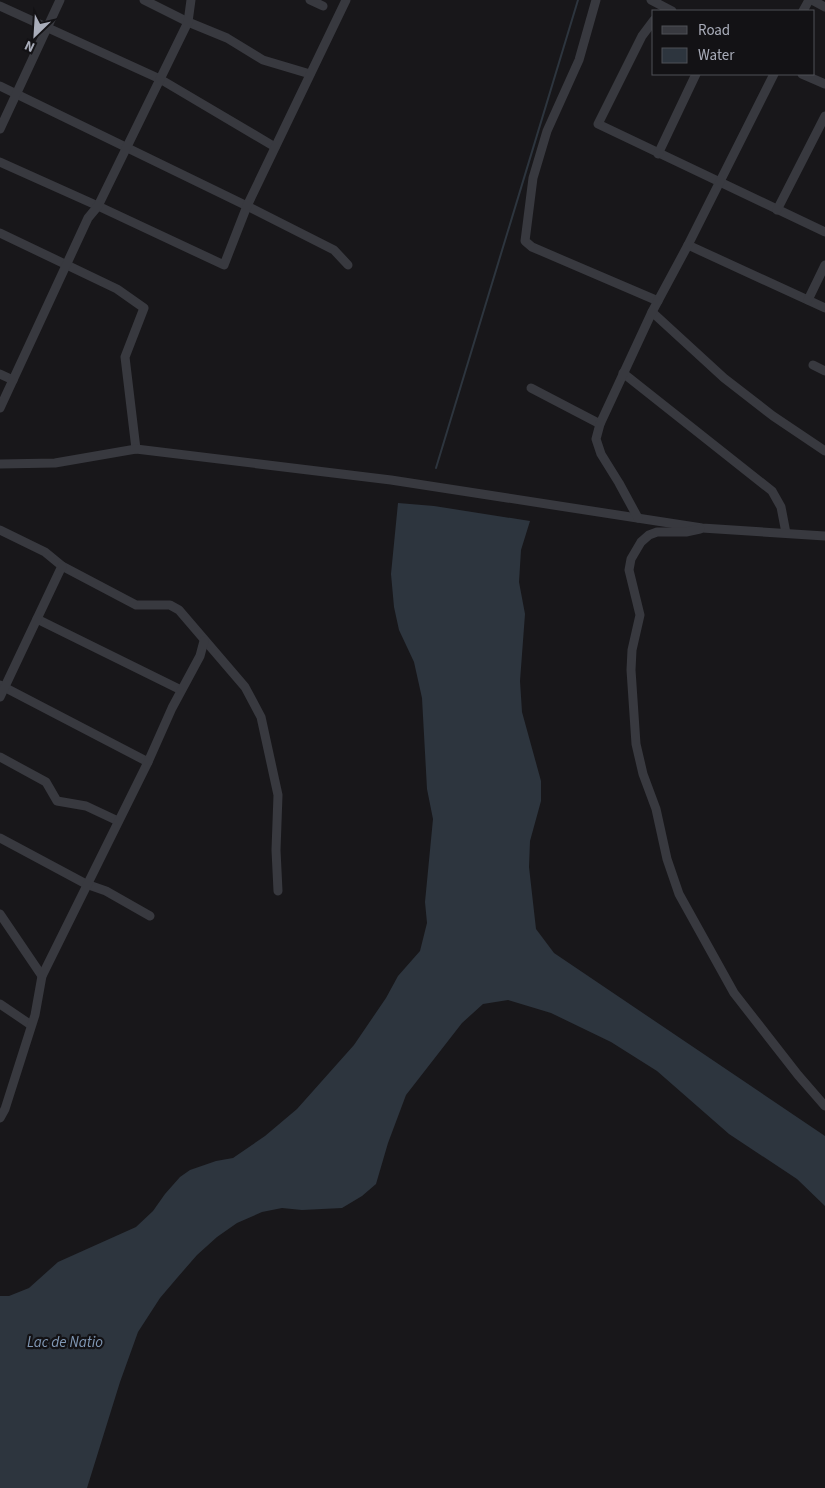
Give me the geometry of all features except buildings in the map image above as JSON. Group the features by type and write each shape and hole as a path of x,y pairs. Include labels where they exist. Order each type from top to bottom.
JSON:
{"street":[{"path":"0,129 60,0"},
{"path":"144,0 188,22 227,38 263,60 310,74"},
{"path":"0,408 88,218 98,206 128,148 188,22 191,0"},
{"path":"310,0 323,6"},
{"path":"0,162 224,265 247,206 346,0"},
{"path":"596,0 578,60 547,131 533,178 525,241 532,247 658,301"},
{"path":"651,0 665,10"},
{"path":"810,0 825,7"},
{"path":"0,6 160,78 275,147"},
{"path":"652,23 642,36 598,124 825,232"},
{"path":"658,154 696,75"},
{"path":"638,518 600,454 596,439 600,424 652,312 773,75"},
{"path":"804,75 825,84"},
{"path":"0,86 334,250 348,265"},
{"path":"777,210 825,116"},
{"path":"0,233 117,289 144,308 126,357 136,449"},
{"path":"688,245 825,308"},
{"path":"808,300 825,265"},
{"path":"652,312 724,378 773,416 825,451"},
{"path":"813,365 825,371"},
{"path":"623,373 772,490 781,507 786,533"},
{"path":"0,374 13,380"},
{"path":"531,388 600,424"},
{"path":"0,464 55,463 136,449 391,480 702,528 786,533 824,533"},
{"path":"702,528 686,532 657,532 649,534 641,542 631,559 629,570 640,615 631,660 636,744 643,774 656,809 667,859 679,894 734,992 798,1075 825,1106"},
{"path":"0,530 45,552 62,566 136,604 170,605 179,610 245,687 261,717 278,795 276,850 278,891"},
{"path":"0,697 2,686 62,566"},
{"path":"37,619 182,690"},
{"path":"0,1118 5,1109 31,1025 42,976 200,656 204,641"},
{"path":"2,686 148,762"},
{"path":"0,757 46,782 57,801 86,806 118,821"},
{"path":"0,838 86,884 106,891 150,916"},
{"path":"0,914 42,976"},
{"path":"0,1004 31,1025"}],"water":[{"name":"Lac de Natio","path":"398,503 434,506 530,521 521,550 519,582 525,614 520,681 522,712 541,781 541,801 530,841 529,867 536,929 554,953 825,1136 825,1206 797,1179 729,1134 657,1071 611,1042 551,1013 508,1000 483,1004 462,1023 406,1095 388,1143 376,1184 362,1196 342,1208 302,1210 282,1208 262,1212 237,1223 217,1237 197,1255 160,1298 138,1332 120,1382 87,1488 0,1488 0,1296 9,1296 29,1288 58,1262 136,1227 153,1211 180,1177 190,1170 216,1161 233,1158 265,1136 297,1109 354,1045 386,998 398,976 420,951 427,923 425,902 433,819 427,789 422,698 414,662 399,630 394,607 391,574"}],"waterway":[{"path":"436,468 578,0"}]}
